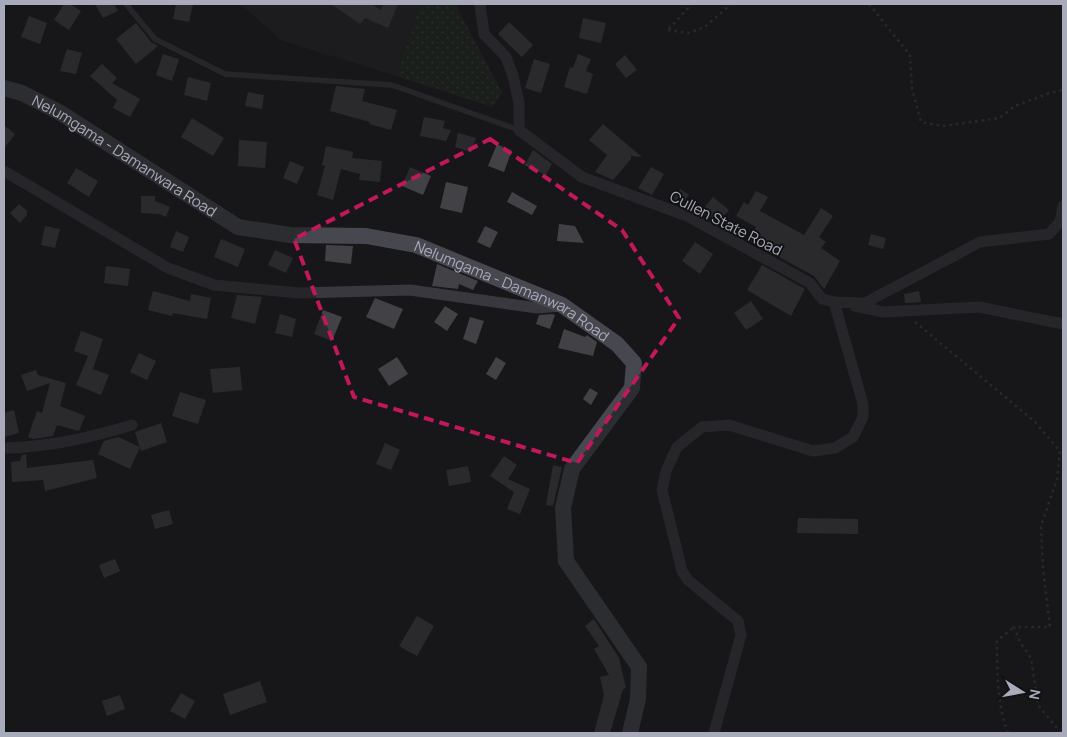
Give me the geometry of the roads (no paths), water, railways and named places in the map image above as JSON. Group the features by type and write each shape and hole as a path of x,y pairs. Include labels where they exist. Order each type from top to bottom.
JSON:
{"street":[{"path":"480,4 484,34 506,57 513,76 519,102 519,130"},
{"name":"Nelumgama - Damanwara Road","path":"4,88 22,93 59,112 238,226 290,235 366,236 416,246 562,306 617,344 634,363 632,388 572,469 564,508 566,561 639,667 638,699 630,733"},
{"name":"Cullen State Road","path":"519,130 582,176 687,216 723,234 810,284 822,298 883,312 979,307 1063,324"},
{"path":"4,171 168,268 214,285 299,293 410,290 538,308 562,306"},
{"path":"714,733 741,635 738,622 688,580 682,571 662,490 666,471 677,447 702,427 729,425 813,451 835,448 853,437 863,417 863,404 834,302 865,302 980,242 1049,234 1060,222 1063,206"},
{"path":"4,448 32,448 81,440 132,425"}],"lane":[{"path":"126,4 155,39 225,74 392,85 519,130"}]}
